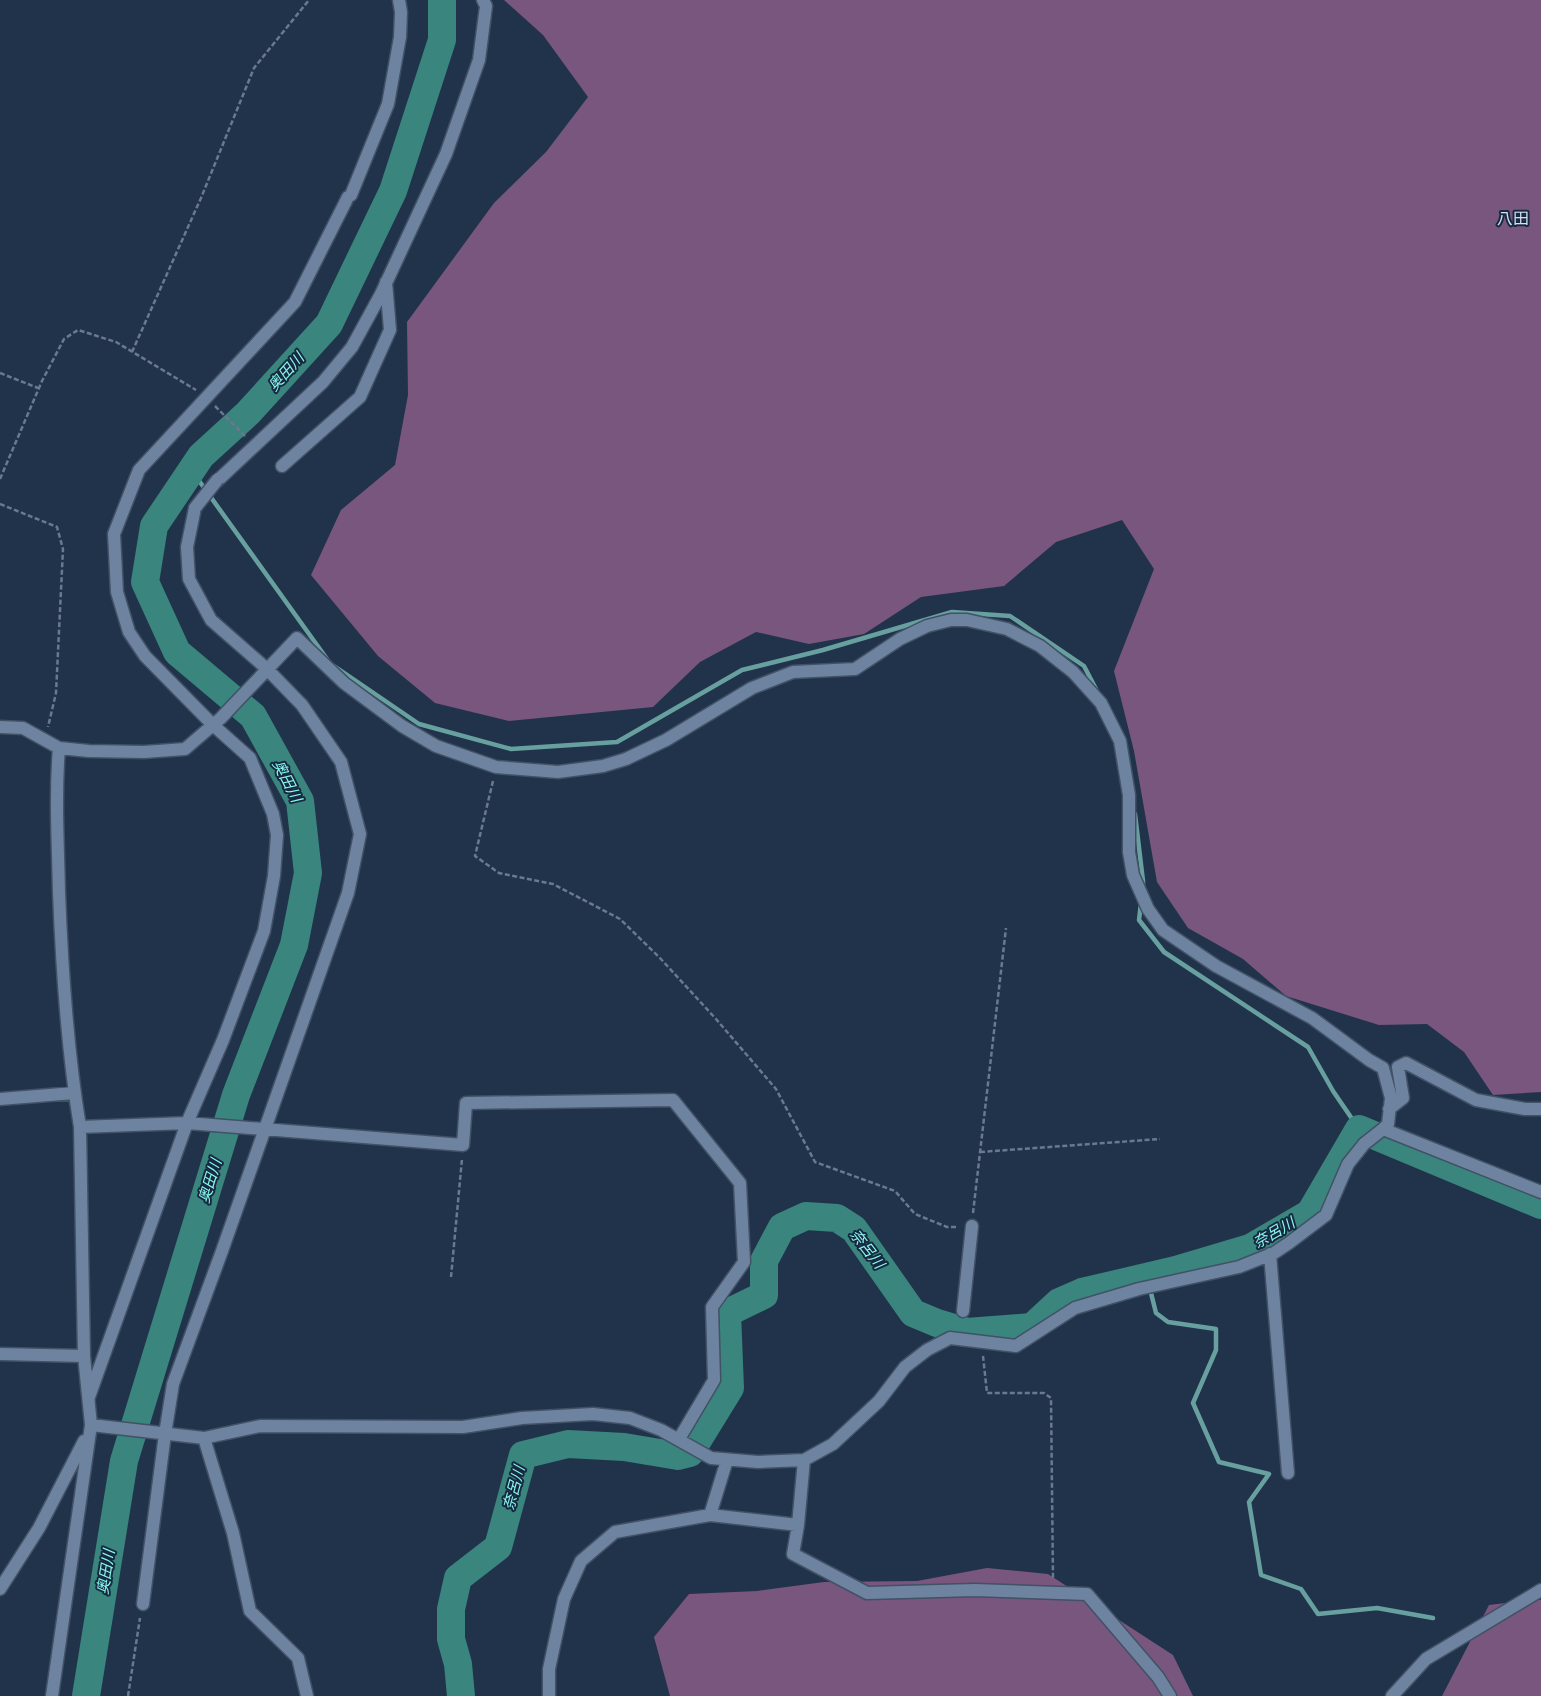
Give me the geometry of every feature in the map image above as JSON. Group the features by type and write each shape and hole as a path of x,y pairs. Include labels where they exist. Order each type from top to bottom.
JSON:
{"street":[{"path":"89,1396 187,1123 223,1040 264,931 274,876 277,835 273,814 250,758 217,721 145,656 129,632 117,592 114,534 138,470 295,302 351,195 388,104 400,37 401,12 399,0"},
{"path":"143,1604 173,1384 258,1129 348,894 360,834 341,762 302,705 267,669 211,620 189,579 187,547 195,508 218,479 216,482 323,382 352,347 386,282 446,154 459,120 479,60 486,6 483,0"},
{"path":"282,466 360,397 390,330 386,282"},
{"path":"0,726 22,728 59,748 89,751 144,752 185,749 217,721 297,638 344,683 402,726 436,746 496,767 558,772 603,766 626,759 666,740 752,688 793,672 855,669 900,639 927,626 950,620 967,620 1007,629 1040,646 1073,672 1101,703 1120,740 1129,795 1129,852 1135,881 1148,909 1162,930 1216,966 1312,1018 1369,1060 1384,1068 1390,1098 1388,1124 1364,1144 1348,1164 1326,1215 1289,1243 1270,1254 1239,1267 1139,1289 1075,1308 1016,1346 950,1338 927,1350 905,1368 879,1401 833,1444 804,1460 758,1462 711,1458 661,1430 630,1418 593,1414 522,1418 462,1427 260,1426 204,1438 91,1425"},
{"path":"52,1696 91,1425 84,1356 80,1126 74,1093 62,968 56,788 59,748"},
{"path":"1389,1109 1403,1098 1398,1067 1406,1063 1476,1100 1525,1109 1541,1108"},
{"path":"0,1099 74,1093"},
{"path":"80,1126 187,1123 463,1145 466,1103 673,1100 740,1182 744,1262 712,1307 714,1380 683,1442"},
{"path":"1383,1129 1541,1192"},
{"path":"963,1311 972,1226"},
{"path":"1270,1254 1288,1473"},
{"path":"0,1354 84,1356"},
{"path":"0,1588 39,1528 91,1425"},
{"path":"204,1438 233,1533 250,1611 298,1658 307,1696"},
{"path":"710,1515 727,1460"},
{"path":"804,1460 798,1525 792,1554 867,1593 975,1590 1087,1594 1158,1677 1170,1696"},
{"path":"549,1696 549,1669 564,1599 581,1561 615,1532 710,1515 798,1525"},
{"path":"1392,1696 1426,1659 1541,1590"}],"path":[{"path":"132,352 200,198 254,68 309,0"},
{"path":"0,479 38,388 64,339 78,330 116,342 206,396 255,446"},
{"path":"0,373 38,388"},
{"path":"0,504 57,527 63,550 56,693 44,740"},
{"path":"496,767 475,856 499,873 552,884 620,919 678,978 776,1089 815,1162 895,1191 915,1214 947,1227 972,1226 1006,928"},
{"path":"980,1152 1160,1138"},
{"path":"450,1276 463,1145"},
{"path":"982,1342 987,1393 1044,1393 1051,1398 1053,1593"},
{"path":"128,1696 143,1604"}],"shaded area":[{"path":"504,0 1541,0 1541,1092 1493,1095 1464,1052 1427,1024 1379,1025 1286,996 1243,959 1188,928 1157,882 1134,751 1114,671 1154,569 1122,520 1056,542 1004,586 921,597 864,634 809,644 756,632 700,662 653,707 509,721 435,703 378,656 311,575 341,510 395,465 408,395 407,322 494,203 546,152 588,97 543,35"},
{"path":"987,1568 1048,1574 1173,1655 1193,1696 670,1696 654,1637 689,1594 757,1591 824,1582 917,1581"},
{"path":"1541,1600 1541,1696 1442,1696 1489,1605"}],"waterway":[{"name":"奥田川","path":"86,1696 124,1461 236,1095 294,945 308,873 300,801 253,716 177,652 145,582 154,526 201,456 248,413 329,324 393,191 442,40 442,0"},
{"path":"192,471 327,659"},
{"path":"334,666 419,724 511,749 617,742 742,670 823,650 952,612 1010,616 1084,666 1097,691"},
{"path":"1135,814 1143,888"},
{"path":"1141,903 1139,920 1164,952 1308,1047 1333,1091 1359,1129"},
{"name":"奈呂川","path":"461,1696 458,1664 451,1639 451,1609 458,1578 498,1547 523,1455 568,1444 624,1447 678,1456 690,1453 730,1388 727,1313 764,1295 764,1261 782,1227 806,1216 837,1218 854,1229 913,1313 967,1332 1032,1327 1059,1302 1082,1292 1176,1270 1250,1248 1310,1213 1359,1129 1541,1205"},
{"path":"1147,1277 1156,1313 1168,1322 1216,1329 1216,1350 1193,1403 1219,1462 1269,1474 1249,1502 1261,1575 1301,1589 1318,1614 1377,1608 1433,1618"}],"district":[{"name":"八田","path":"1513,218"}]}
